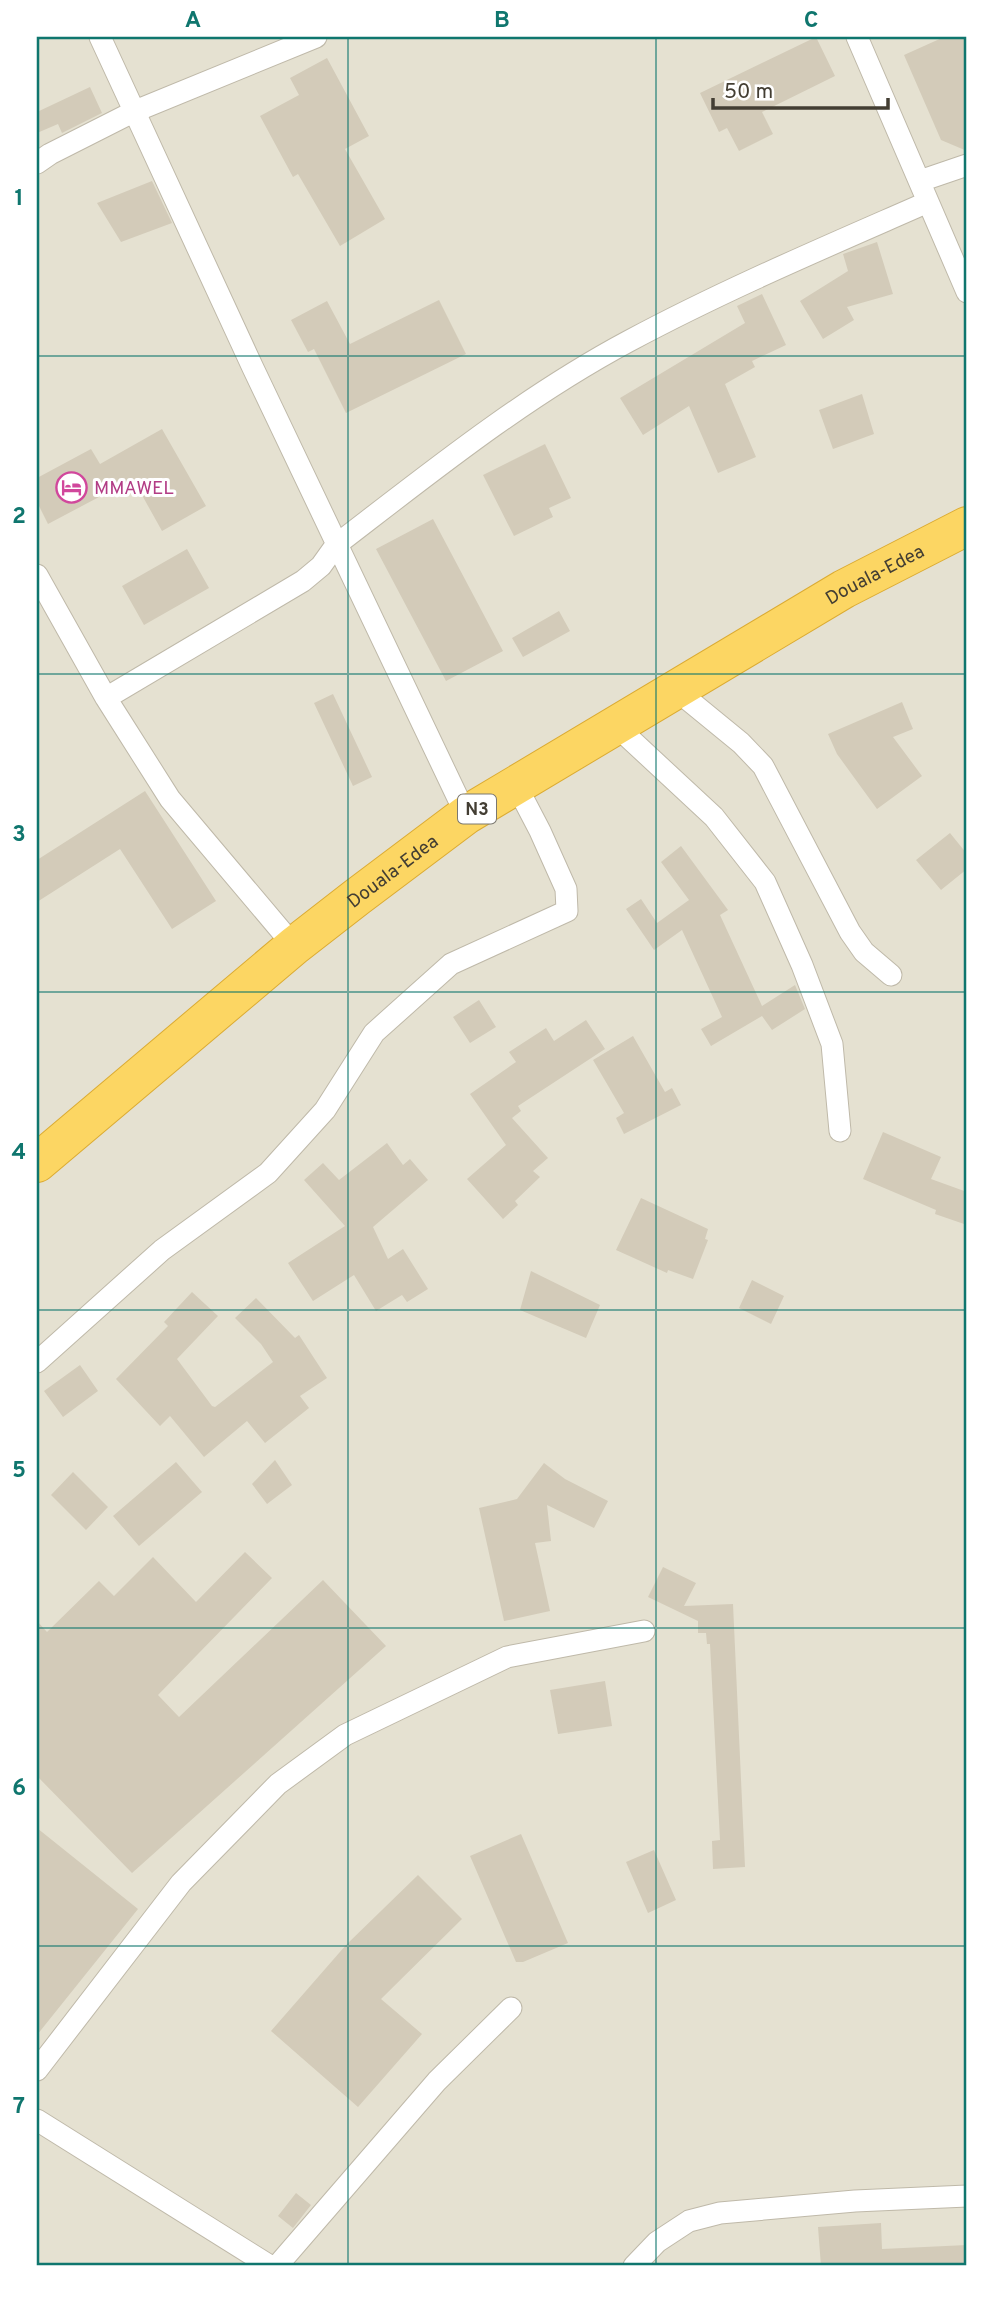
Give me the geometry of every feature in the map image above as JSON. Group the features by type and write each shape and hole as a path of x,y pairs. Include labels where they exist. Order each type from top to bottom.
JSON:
{"highway":[{"name":"Douala-Edea","path":"37,1163 294,946 466,816 845,589 967,526"}],"street":[{"path":"100,37 466,816"},
{"path":"37,163 133,112 316,37"},
{"path":"857,37 967,292"},
{"path":"920,181 967,164"},
{"path":"106,698 303,581 321,566 337,545 476,439 536,397 627,341 729,290 928,202"},
{"path":"37,575 106,698 170,799 294,946"},
{"path":"675,689 741,743 763,766 850,932 864,951 891,975"},
{"path":"615,725 714,817 765,881 802,965 832,1044 840,1132"},
{"path":"37,1362 162,1250 268,1173 325,1110 374,1033 451,964 567,911 566,889 516,785"},
{"path":"37,2070 181,1882 278,1784 345,1735 507,1657 643,1631"},
{"path":"277,2266 436,2081 512,2008"},
{"path":"37,2120 270,2266"},
{"path":"634,2266 657,2242 689,2221 720,2213 967,2196"}],"shaded area":[{"path":"37,37 967,37 967,2266 37,2266"}],"building":[{"path":"816,37 835,76 762,112 773,134 739,151 727,128 719,132 700,93"},
{"path":"944,37 967,37 967,151 941,140 904,55"},
{"path":"327,58 369,136 345,149 385,219 340,246 298,174 293,177 260,116 299,95 290,78"},
{"path":"90,87 102,113 62,133 58,124 37,133 37,112"},
{"path":"152,181 172,223 121,242 97,203"},
{"path":"877,242 893,294 847,307 854,320 823,339 800,301 848,271 843,254"},
{"path":"762,294 786,345 752,361 755,367 725,384 756,457 718,473 689,406 643,435 620,398 745,323 737,306"},
{"path":"439,300 466,354 346,413 314,349 308,352 291,320 327,301 350,344"},
{"path":"862,394 874,434 833,449 819,410"},
{"path":"162,429 206,506 162,531 133,479 48,524 37,502 37,478 91,449 100,464"},
{"path":"545,444 571,498 549,508 553,517 514,536 483,475"},
{"path":"433,519 503,651 446,681 376,549"},
{"path":"187,549 209,588 144,625 122,586"},
{"path":"559,611 570,631 523,657 512,638"},
{"path":"333,694 372,777 353,786 314,703"},
{"path":"902,702 913,729 893,737 922,776 877,809 837,754 828,734"},
{"path":"145,791 216,901 172,929 120,849 37,902 37,860"},
{"path":"950,833 967,854 967,869 941,890 916,860"},
{"path":"681,846 728,910 720,915 762,1006 795,985 805,1009 772,1030 762,1016 711,1046 701,1029 722,1017 682,930 654,950 626,909 641,899 657,923 689,900 661,862"},
{"path":"479,1000 496,1027 470,1043 453,1017"},
{"path":"586,1020 605,1049 518,1106 521,1111 512,1118 548,1158 533,1171 540,1177 515,1201 518,1205 503,1219 467,1179 506,1145 470,1094 516,1062 509,1052 546,1028 554,1041"},
{"path":"633,1036 665,1092 672,1088 681,1105 624,1134 616,1118 624,1113 593,1060"},
{"path":"883,1132 941,1157 931,1179 967,1192 967,1225 935,1214 936,1210 863,1179"},
{"path":"387,1143 403,1165 410,1159 428,1180 373,1227 388,1259 403,1249 428,1289 407,1302 402,1295 376,1311 354,1275 313,1301 288,1263 345,1226 304,1180 323,1163 339,1180"},
{"path":"641,1198 708,1229 705,1239 708,1240 693,1279 668,1270 667,1273 616,1250"},
{"path":"531,1271 600,1305 586,1338 520,1310"},
{"path":"752,1280 784,1296 771,1324 739,1308"},
{"path":"192,1292 218,1316 177,1359 212,1406 215,1407 273,1362 261,1344 235,1318 256,1298 295,1338 299,1335 327,1378 300,1396 309,1408 265,1443 247,1421 204,1457 170,1416 160,1426 116,1379 168,1326 164,1322"},
{"path":"80,1365 98,1391 63,1417 44,1391"},
{"path":"275,1460 292,1485 267,1504 252,1484"},
{"path":"176,1462 202,1492 139,1546 113,1516"},
{"path":"544,1463 565,1479 608,1501 594,1528 547,1505 551,1541 535,1543 550,1611 504,1621 479,1508 517,1499"},
{"path":"73,1472 108,1507 86,1530 51,1495"},
{"path":"245,1552 272,1578 158,1695 179,1717 323,1580 386,1646 132,1873 37,1776 37,1621 47,1632 99,1581 114,1596 153,1557 196,1602"},
{"path":"663,1567 696,1583 684,1606 733,1604 745,1867 713,1869 712,1841 720,1840 710,1644 707,1644 706,1633 698,1633 698,1621 648,1597"},
{"path":"605,1681 612,1726 558,1734 550,1690"},
{"path":"37,1828 138,1909 37,2035"},
{"path":"521,1834 568,1943 523,1962 516,1962 470,1856"},
{"path":"654,1850 676,1900 648,1913 626,1862"},
{"path":"418,1875 462,1919 381,1999 422,2034 358,2107 271,2031 346,1945"},
{"path":"296,2193 311,2205 293,2228 278,2216"},
{"path":"881,2223 882,2249 967,2245 967,2266 821,2266 818,2227"}],"place":[{"name":"MMAWEL","path":"71,487"}]}
